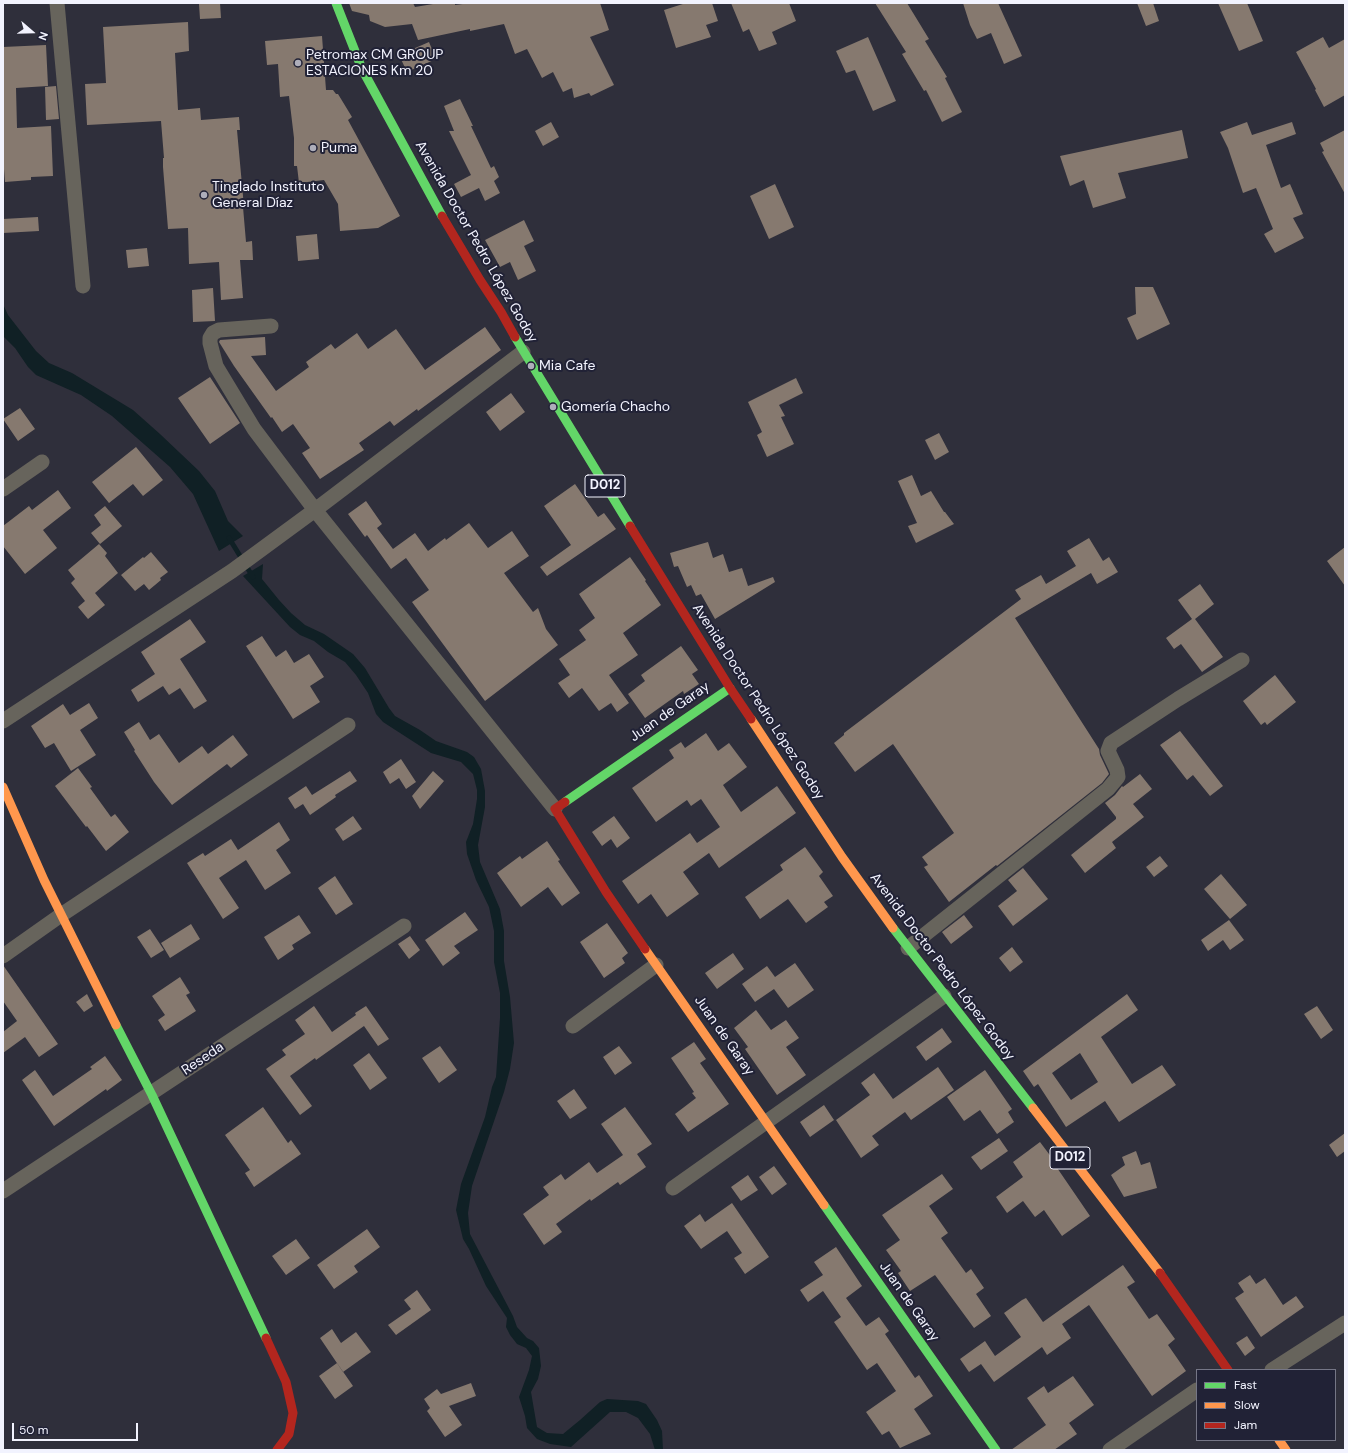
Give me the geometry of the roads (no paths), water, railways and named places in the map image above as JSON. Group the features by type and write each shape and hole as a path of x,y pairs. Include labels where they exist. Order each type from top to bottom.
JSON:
{"street":[{"path":"57,3 83,286"},
{"name":"Avenida Doctor Pedro López Godoy","path":"336,3 362,69 445,222 501,312 523,352 730,688 842,857 908,948 1163,1277 1226,1369"},
{"path":"271,326 219,330 213,333 210,338 211,349 216,366 254,429 315,510 555,809"},
{"path":"3,721 232,571 523,352"},
{"path":"3,489 42,462"},
{"path":"908,948 1108,789 1118,777 1117,770 1108,751 1111,743 1178,699 1242,660"},
{"name":"Juan de Garay","path":"730,688 555,809 606,892 656,965 996,1450"},
{"path":"3,956 61,915 348,725"},
{"path":"3,787 61,915 151,1094 286,1382 293,1412 288,1434 276,1450"},
{"name":"Reseda","path":"3,1191 404,926"},
{"path":"573,1026 656,965"},
{"path":"673,1188 944,996"},
{"path":"1274,1369 1345,1323"},
{"path":"1110,1450 1196,1391"},
{"path":"1280,1441 1286,1450"}],"waterway":[{"path":"229,538 253,577"}],"place":[{"name":"Petromax CM GROUP ESTACIONES Km 20","path":"298,63"},
{"name":"Puma","path":"313,148"},
{"name":"Tinglado Instituto General Díaz","path":"204,195"},
{"name":"Mia Cafe","path":"531,366"},
{"name":"Gomería Chacho","path":"553,407"}]}
